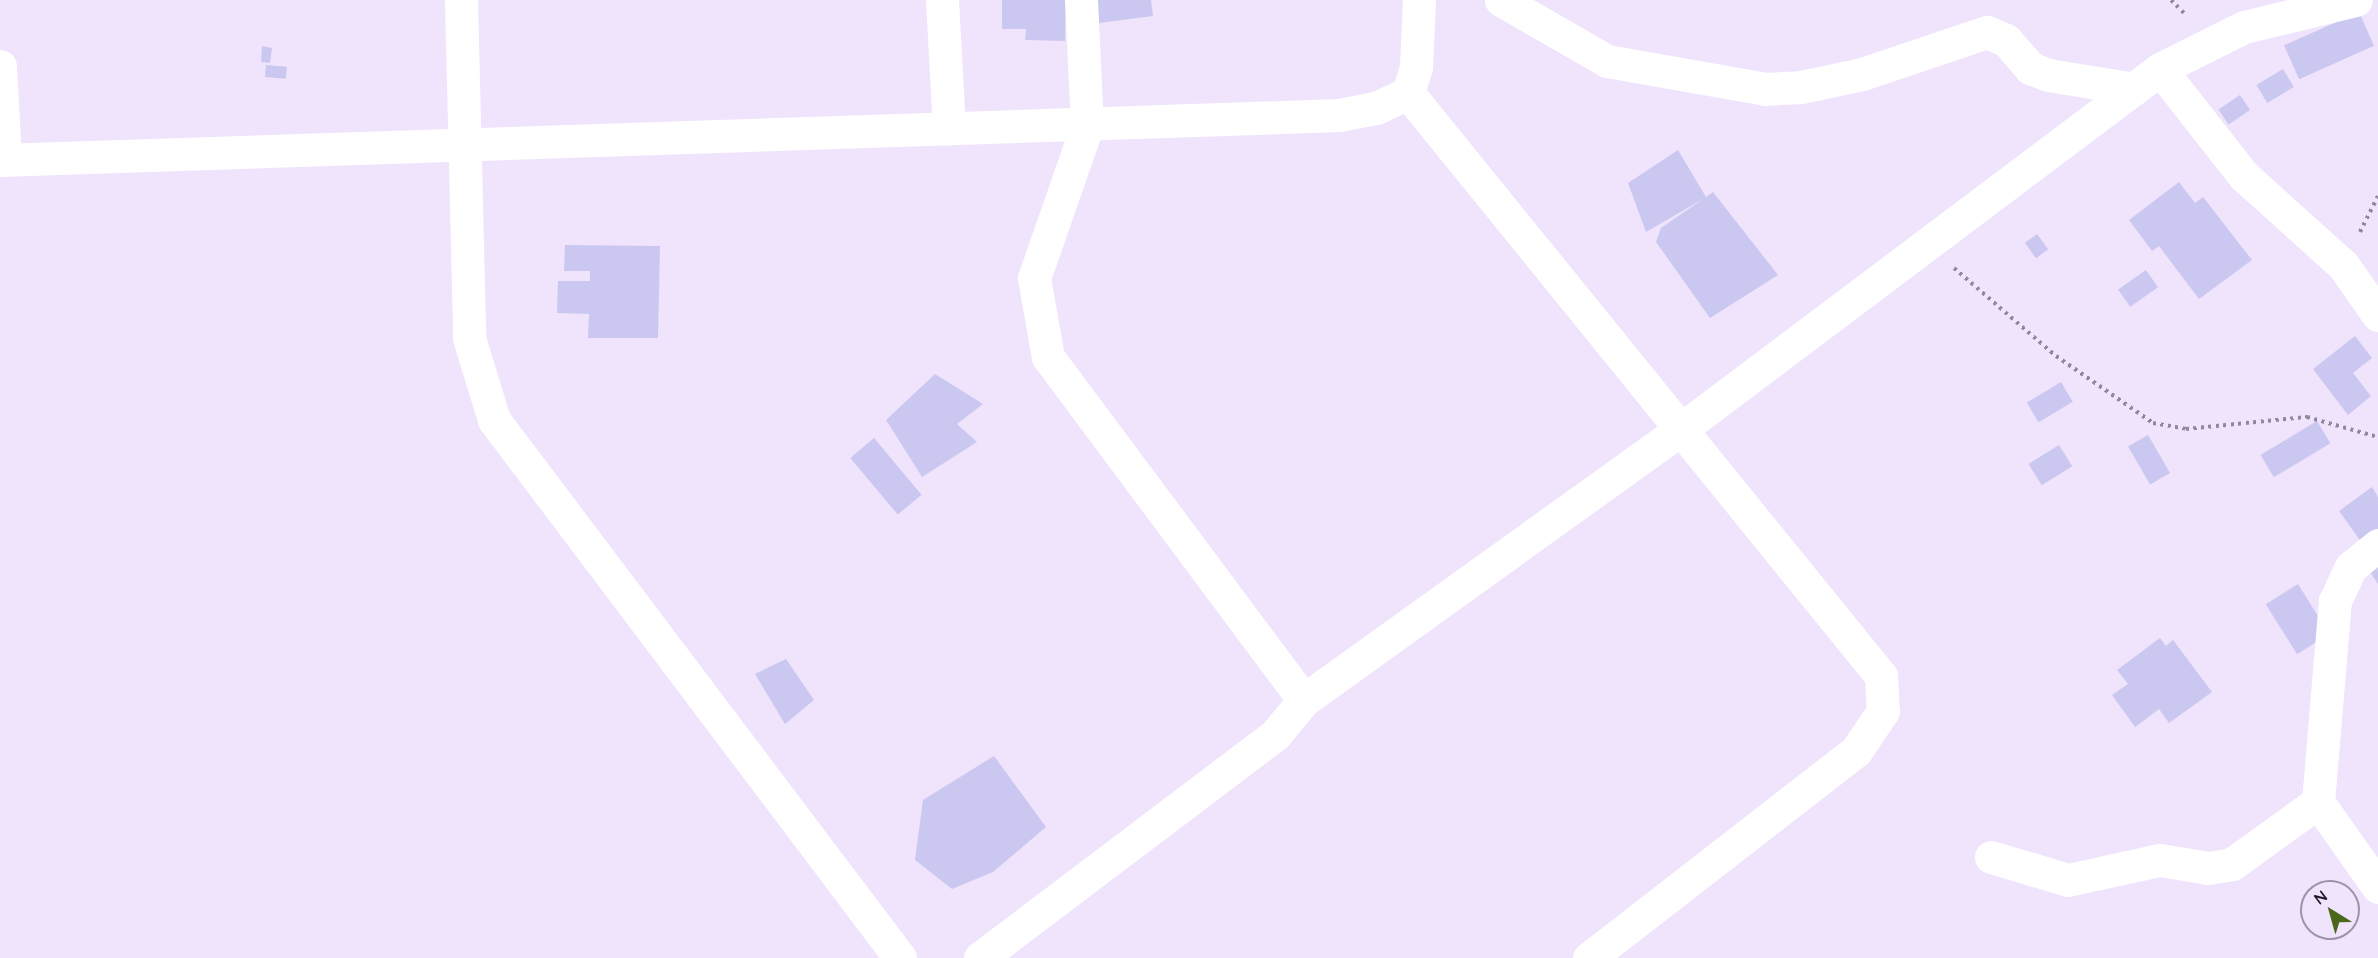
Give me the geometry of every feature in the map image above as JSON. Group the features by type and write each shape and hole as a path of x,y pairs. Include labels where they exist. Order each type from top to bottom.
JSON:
{"street":[{"path":"460,0 466,143 469,338 494,420 900,958"},
{"path":"942,0 949,129"},
{"path":"1081,0 1088,126 1034,278 1048,357 1304,700"},
{"path":"0,66 3,160 466,143 1088,126 1339,115 1376,108 1408,93 1416,66 1419,0"},
{"path":"1501,0 1607,61 1734,84 1801,87 1862,74 1987,32 2006,40 2030,68 2048,75 2134,89"},
{"path":"980,958 1275,735 1304,700 1680,429 2160,69 2244,27 2356,0"},
{"path":"2160,69 2244,176 2343,265 2378,315"},
{"path":"1408,93 1881,676 1883,711 1856,751 1589,958"},
{"path":"2378,545 2351,567 2335,601 2318,802 2378,887"},
{"path":"1991,857 2068,880 2160,860 2208,868 2232,864 2318,802"}],"path":[{"path":"1926,246 2047,350 2153,423 2186,429 2307,417 2378,438"}],"building":[{"path":"1002,0 1066,0 1065,41 1025,40 1026,29 1002,29"},
{"path":"1096,0 1151,0 1153,16 1099,23"},
{"path":"2359,12 2374,46 2299,79 2284,45"},
{"path":"262,46 272,48 270,63 261,62"},
{"path":"266,65 287,67 286,79 265,77"},
{"path":"2283,69 2294,87 2267,103 2256,85"},
{"path":"2240,95 2250,110 2229,124 2218,110"},
{"path":"1678,150 1706,197 1713,192 1778,275 1710,318 1656,242 1661,228 1703,199 1646,232 1628,183"},
{"path":"2179,182 2195,203 2203,197 2252,260 2199,299 2159,246 2152,251 2129,220"},
{"path":"2037,234 2048,249 2036,258 2025,243"},
{"path":"565,245 660,246 658,338 588,338 589,314 557,313 558,281 590,281 590,271 564,271"},
{"path":"2146,270 2158,287 2130,307 2118,290"},
{"path":"2355,336 2372,358 2353,373 2371,396 2348,415 2313,369"},
{"path":"935,374 983,404 957,424 977,442 922,477 886,420"},
{"path":"2061,382 2073,402 2039,422 2027,403"},
{"path":"2317,421 2330,443 2274,477 2260,455"},
{"path":"2148,435 2170,473 2150,485 2128,446"},
{"path":"874,438 922,495 898,515 850,458"},
{"path":"2059,445 2072,466 2042,485 2028,464"},
{"path":"2372,487 2378,497 2378,531 2362,543 2339,511"},
{"path":"2378,558 2378,584 2366,566"},
{"path":"2298,584 2329,634 2297,654 2266,604"},
{"path":"2160,638 2166,646 2173,640 2212,692 2169,723 2159,709 2135,727 2112,695 2128,684 2117,670"},
{"path":"786,659 814,700 785,724 755,674"},
{"path":"994,756 1046,827 993,872 952,889 915,860 923,800"}]}
